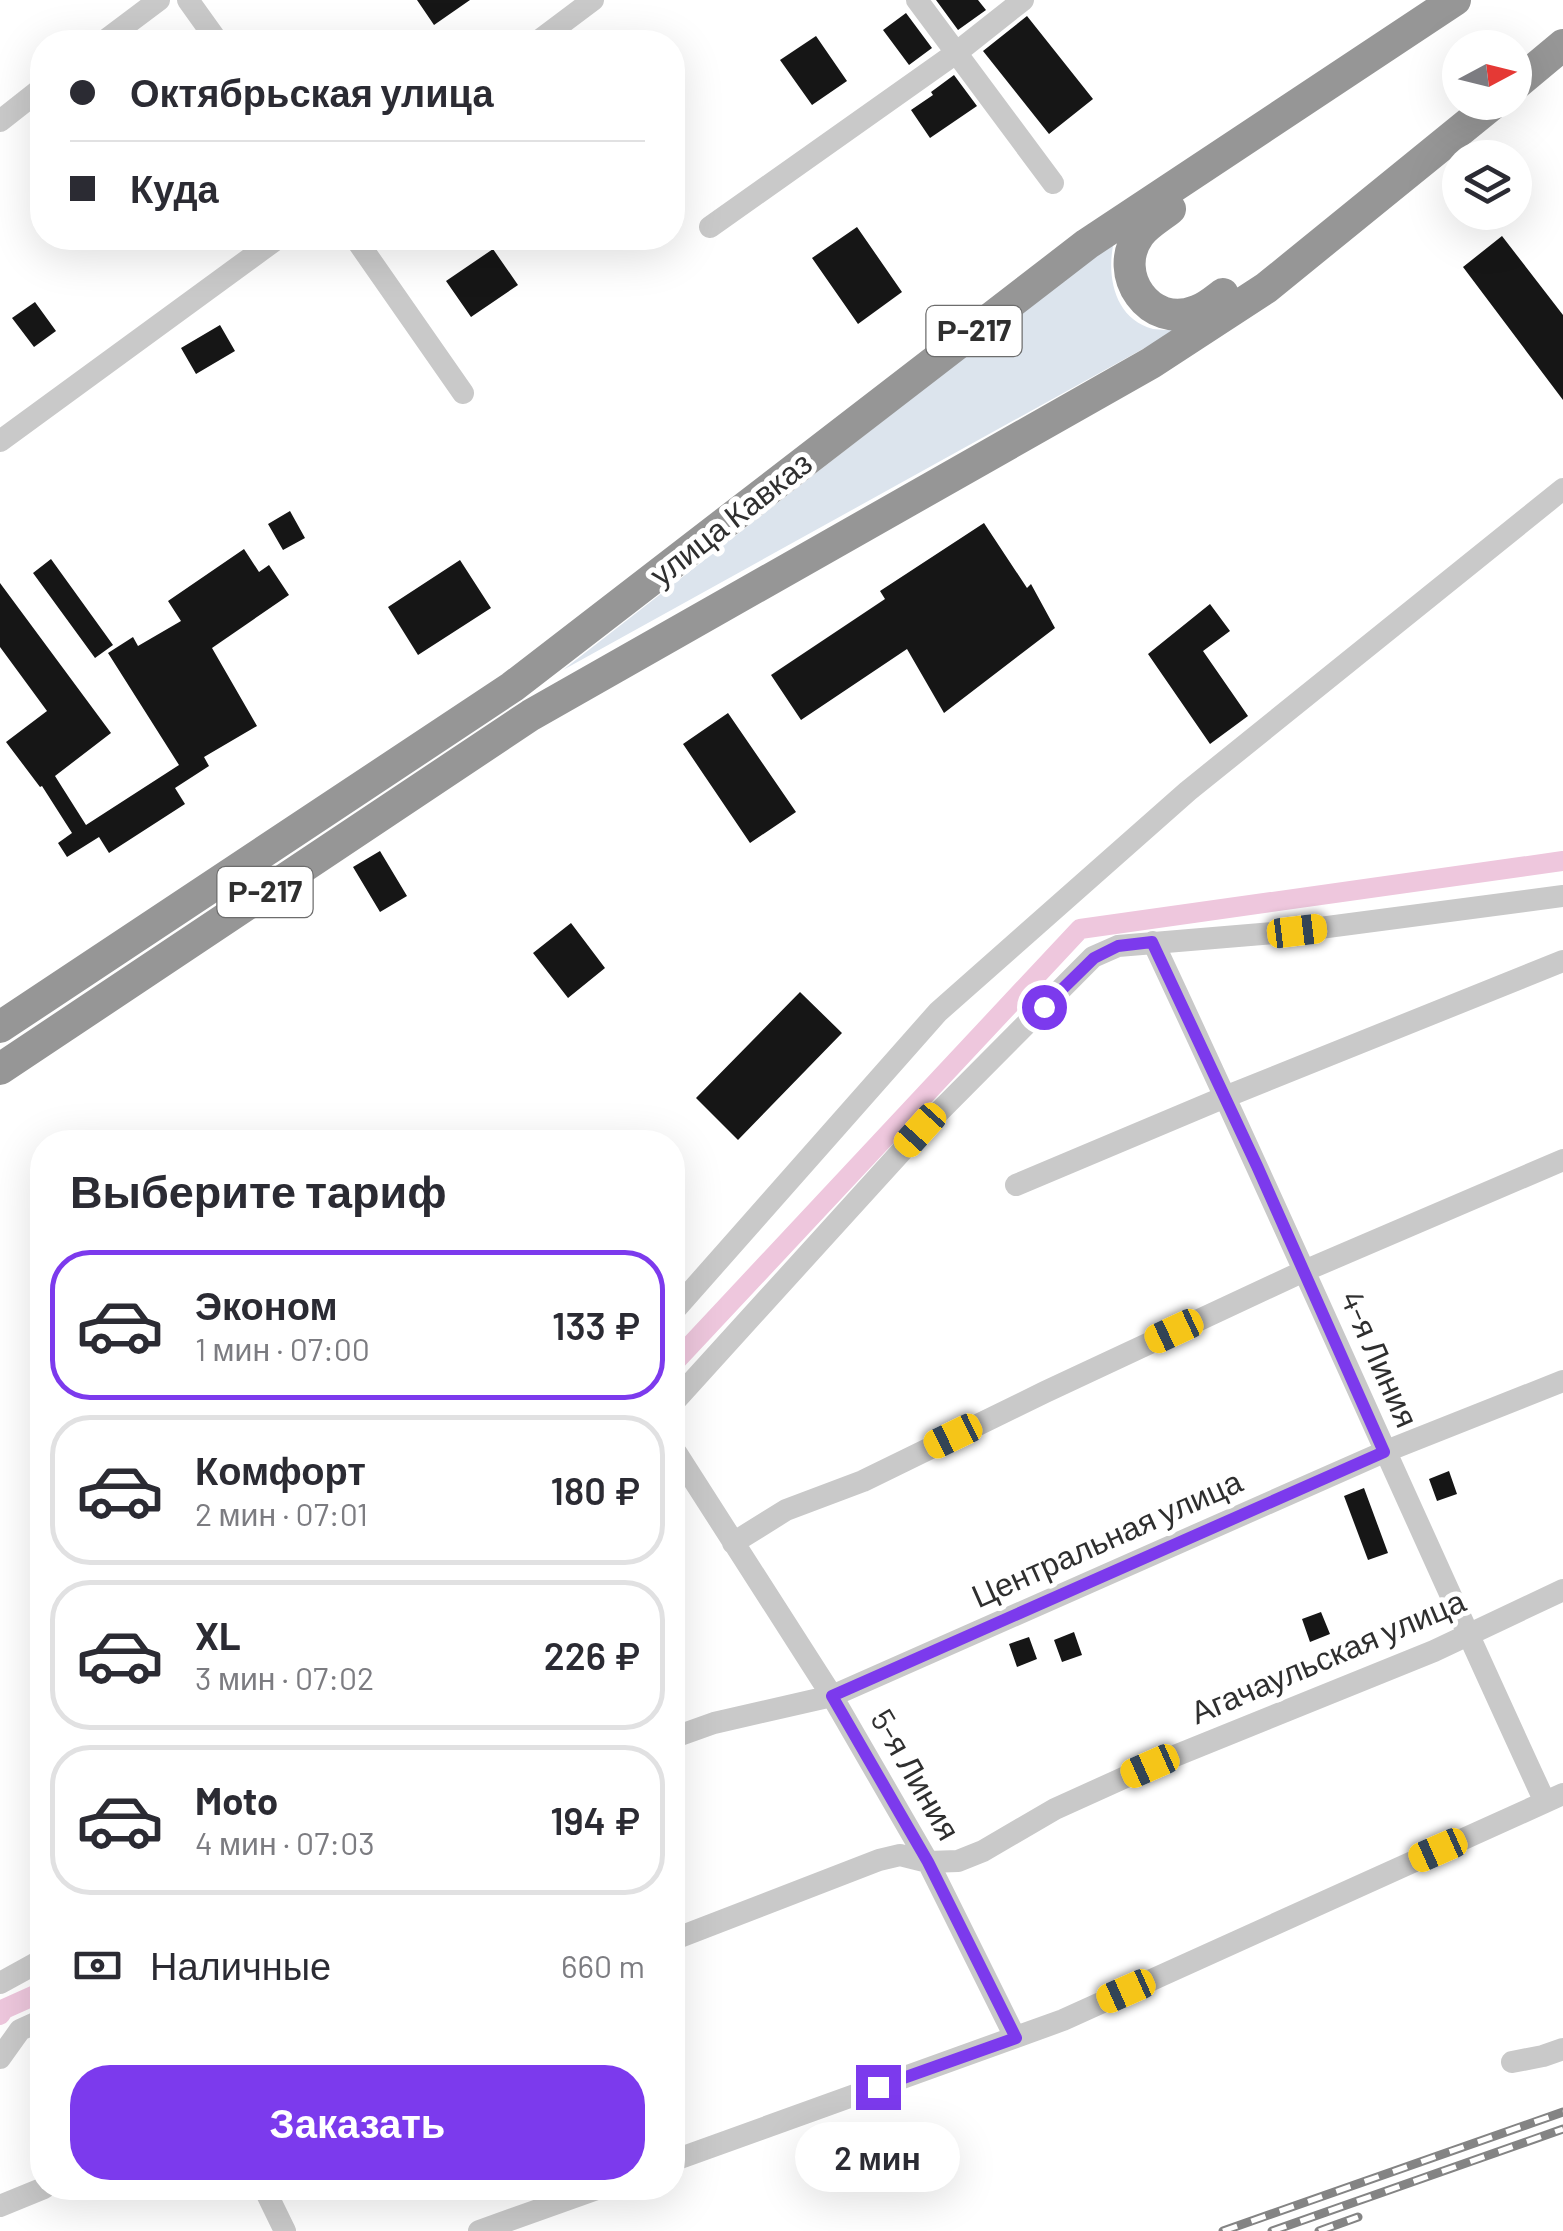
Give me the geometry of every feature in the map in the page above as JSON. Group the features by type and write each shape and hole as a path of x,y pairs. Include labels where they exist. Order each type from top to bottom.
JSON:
{"highway":[{"name":"улица Кавказ","path":"0,1028 512,687 1087,244 1454,0"},
{"path":"1532,72 1563,46"},
{"path":"1342,73 1140,232 1130,254 1130,273 1137,294 1152,308 1174,314 1195,312 1400,182 1473,120"},
{"name":"Р-217","path":"0,1069 531,715 1151,363 1266,288 1400,182"}],"street":[{"path":"119,30 158,0"},
{"path":"188,0 209,30"},
{"path":"553,30 593,0"},
{"path":"916,0 1053,183"},
{"path":"710,227 956,53 1023,0"},
{"path":"0,120 30,97"},
{"path":"0,441 262,250"},
{"path":"363,250 463,393"},
{"path":"685,1298 938,1012 1188,791 1563,488"},
{"path":"685,1390 920,1130 1094,958 1118,946 1297,931 1563,896"},
{"name":"4-я Линия","path":"1152,942 1468,1635 1554,1798"},
{"path":"1016,1186 1563,961"},
{"path":"0,1011 42,1000"},
{"path":"734,1543 786,1510 863,1481 1304,1271 1563,1160"},
{"name":"Центральная улица","path":"685,1733 714,1722 832,1696 1384,1452 1563,1381"},
{"name":"5-я Линия","path":"685,1468 832,1696 928,1862 1016,2038"},
{"name":"Агачаульская улица","path":"685,1935 880,1860 900,1855 928,1862 958,1860 983,1851 1056,1809 1150,1766 1434,1651 1563,1590"},
{"path":"685,2156 1063,2020 1554,1798"},
{"path":"0,1983 30,1967"},
{"path":"0,2058 20,2030 30,2025"},
{"path":"1512,2062 1563,2050"},
{"path":"0,2206 30,2194"},
{"path":"270,2200 286,2231"},
{"path":"479,2231 566,2200"}],"shaded area":[{"path":"1114,241 1111,268 1121,306 1140,324 1177,330 563,670"}],"building":[{"path":"417,0 470,0 434,25"},
{"path":"936,0 978,0 986,10 958,30"},
{"path":"906,13 932,48 909,65 883,30"},
{"path":"1027,16 1093,99 1049,134 983,51"},
{"path":"816,36 847,81 812,105 780,60"},
{"path":"954,75 977,106 930,138 911,110"},
{"path":"857,227 902,292 858,324 812,258"},
{"path":"1502,236 1563,315 1563,400 1463,267"},
{"path":"494,250 518,285 471,317 446,281"},
{"path":"35,302 56,331 34,347 12,318"},
{"path":"220,325 235,351 196,374 181,348"},
{"path":"290,511 305,538 283,550 268,524"},
{"path":"984,523 1027,588 1031,584 1055,628 944,713 907,649 801,720 771,675 885,599 880,591"},
{"path":"244,549 259,572 269,565 289,595 212,648 257,726 204,757 209,766 175,788 185,804 109,853 99,837 67,857 58,843 72,833 42,786 6,742 47,711 0,647 0,583 111,733 55,776 86,825 179,765 108,653 133,637 138,646 181,621 168,601"},
{"path":"51,559 113,645 95,658 33,573"},
{"path":"460,560 491,608 418,655 388,607"},
{"path":"1210,604 1230,631 1203,651 1248,716 1210,744 1148,654"},
{"path":"728,713 796,812 750,843 683,744"},
{"path":"380,851 407,896 380,912 353,867"},
{"path":"571,923 605,968 568,998 533,953"},
{"path":"800,992 842,1033 738,1140 696,1098"},
{"path":"1449,1471 1457,1494 1437,1501 1429,1479"},
{"path":"1364,1488 1388,1553 1368,1560 1344,1496"},
{"path":"1321,1612 1330,1634 1310,1642 1302,1619"},
{"path":"1074,1632 1082,1655 1062,1662 1054,1640"},
{"path":"1029,1637 1037,1659 1017,1667 1009,1644"}],"waterway":[{"path":"685,1351 1080,929 1563,861"},
{"path":"0,2015 4,2009 30,1997"}],"railway":[{"path":"1223,2231 1563,2112"},
{"path":"1272,2231 1563,2129"},
{"path":"1319,2231 1358,2217"}],"route":[{"path":"878,2087 1016,2038 928,1862 832,1696 1384,1452 1152,942 1118,946 1094,958 1044,1007"}]}
